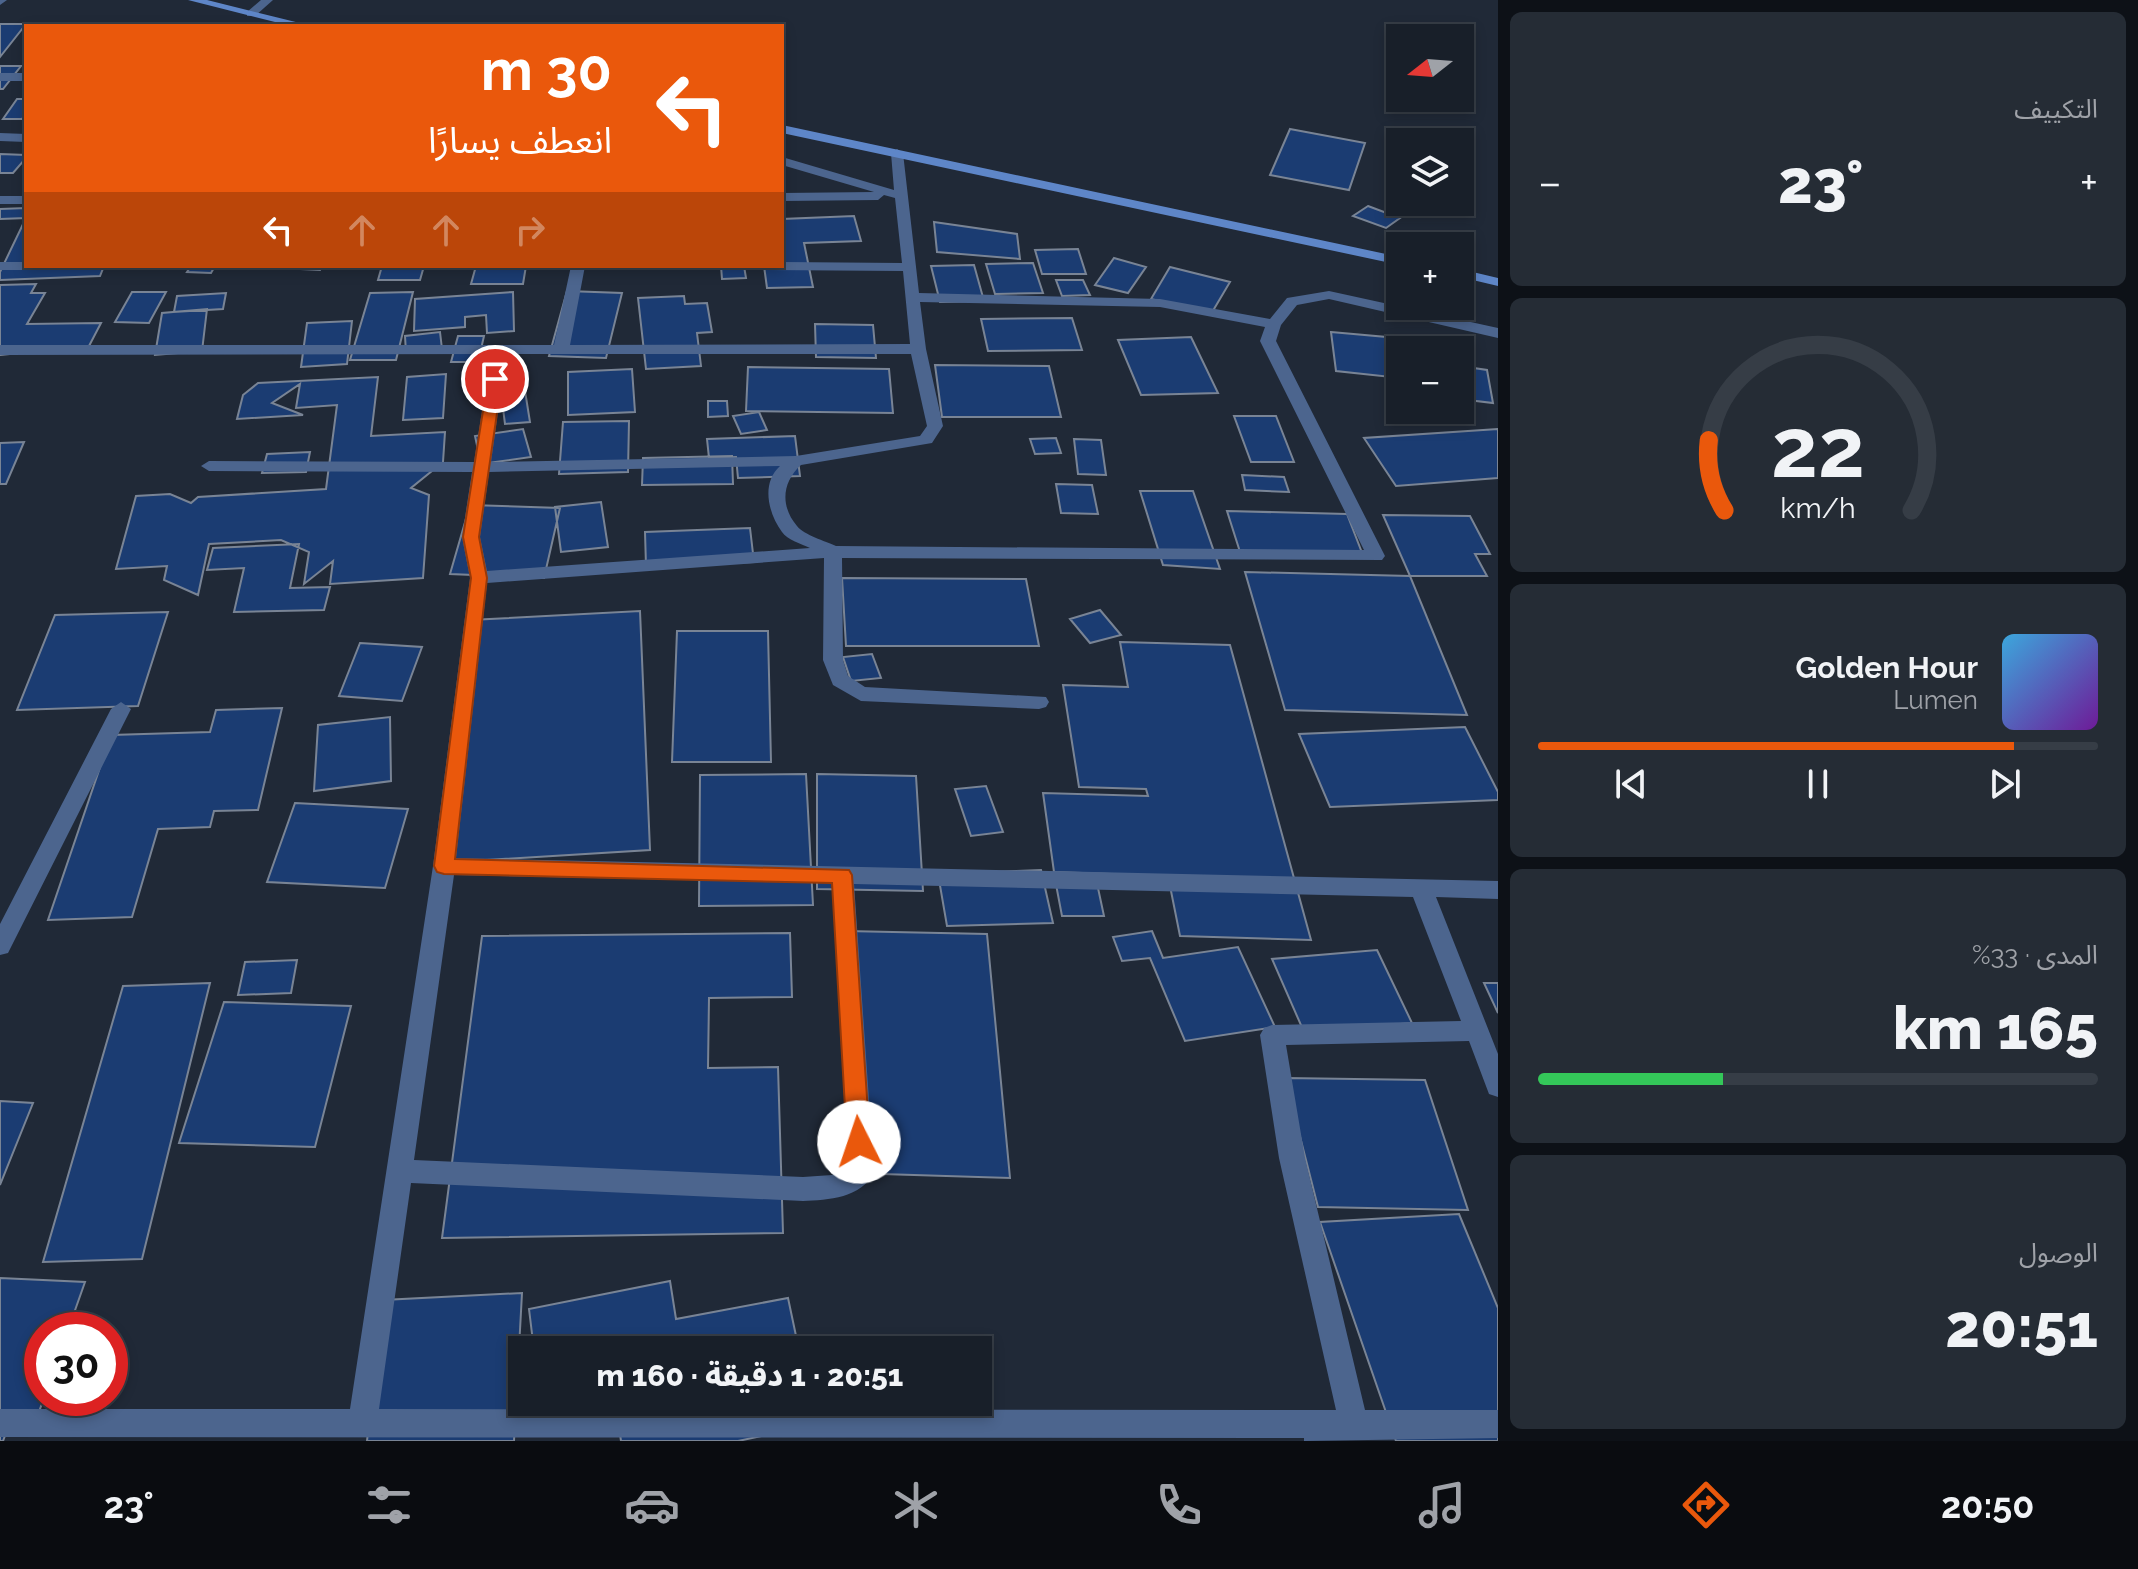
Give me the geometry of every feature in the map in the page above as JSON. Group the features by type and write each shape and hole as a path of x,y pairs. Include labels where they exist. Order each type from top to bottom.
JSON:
{"main road":[{"path":"193,0 297,24"},
{"path":"784,129 1386,258"},
{"path":"1474,276 1498,282"}],"street":[{"path":"251,14 268,0"},
{"path":"0,77 24,77"},
{"path":"0,137 24,138"},
{"path":"209,466 484,467 796,461 926,440 935,426 918,349 897,153"},
{"path":"784,162 902,196"},
{"path":"784,197 902,196"},
{"path":"0,200 24,200"},
{"path":"0,266 24,266"},
{"path":"784,266 910,267"},
{"path":"561,350 578,268"},
{"path":"479,578 833,552 1376,556 1268,341 1274,324 1292,301 1329,295 1498,333"},
{"path":"913,297 1160,303 1274,324"},
{"path":"0,350 918,349"},
{"path":"363,1421 444,866 479,578 471,537 484,467 499,350"},
{"path":"796,461 781,474 775,498 790,531 833,552"},
{"path":"833,552 833,660 840,680 861,694 1039,702"},
{"path":"0,946 121,709"},
{"path":"444,866 1498,890"},
{"path":"400,1171 803,1189 836,1187 861,1172 842,875"},
{"path":"1421,888 1498,1086"},
{"path":"1354,1424 1292,1158 1272,1035 1477,1031"},
{"path":"0,1423 363,1421 434,1431 1354,1424"},
{"path":"1319,1441 1315,1424 1498,1424"}],"building":[{"path":"0,24 24,24 24,27 0,57"},
{"path":"0,66 21,66 3,89 0,89"},
{"path":"17,99 24,99 22,119 3,119"},
{"path":"1290,129 1365,143 1349,190 1270,175"},
{"path":"0,154 24,155 24,160 13,173 0,173"},
{"path":"1368,206 1386,213 1386,216 1400,218 1386,228 1353,216"},
{"path":"24,208 24,218 0,219 0,209"},
{"path":"854,216 861,241 804,243 813,287 767,288 764,268 784,268 784,219"},
{"path":"24,222 24,268 103,268 100,276 0,280 0,272"},
{"path":"934,222 1017,234 1020,259 937,252"},
{"path":"1078,249 1086,274 1042,274 1035,250"},
{"path":"1114,258 1146,267 1128,293 1095,285"},
{"path":"1033,263 1043,293 995,294 986,264"},
{"path":"974,265 984,301 940,302 931,266"},
{"path":"1170,267 1230,282 1211,314 1151,299"},
{"path":"190,268 214,268 211,273 187,272"},
{"path":"280,268 321,268 320,270"},
{"path":"381,268 423,268 420,280 378,280"},
{"path":"475,268 526,268 523,284 471,284"},
{"path":"721,268 744,268 746,278 722,279"},
{"path":"1056,280 1083,280 1090,295 1062,296"},
{"path":"36,284 31,293 45,293 27,324 101,323 89,346 0,355 0,285"},
{"path":"567,291 622,293 606,358 549,356"},
{"path":"132,292 166,292 149,323 115,322"},
{"path":"413,292 396,360 350,360 370,293"},
{"path":"513,292 514,331 487,333 486,315 465,317 465,327 414,331 415,299"},
{"path":"226,293 223,309 174,312 177,296"},
{"path":"684,296 685,304 707,303 712,332 697,333 701,366 646,369 638,298"},
{"path":"207,309 202,351 155,355 162,313"},
{"path":"1072,318 1082,350 988,351 981,319"},
{"path":"352,321 347,364 301,367 307,323"},
{"path":"815,324 873,325 876,358 816,357"},
{"path":"440,332 442,349 406,353 405,336"},
{"path":"1331,332 1386,337 1386,376 1336,371"},
{"path":"458,336 484,336 478,362 451,362"},
{"path":"1191,337 1218,393 1141,395 1118,340"},
{"path":"935,365 1049,366 1061,417 942,417"},
{"path":"748,367 889,369 893,413 746,411"},
{"path":"1474,368 1487,370 1493,403 1474,401"},
{"path":"632,369 635,412 568,415 568,372"},
{"path":"446,374 443,418 403,420 407,377"},
{"path":"378,377 371,436 445,432 443,462 411,488 429,495 423,578 330,584 333,561 304,584 309,552 281,540 209,544 198,595 164,580 167,566 116,569 136,496 170,494 191,503 198,497 326,489 337,405 296,408 300,384 272,403 303,415 237,419 243,395 258,383"},
{"path":"525,391 530,422 505,424 501,393"},
{"path":"708,401 727,401 728,416 708,417"},
{"path":"759,412 767,430 741,434 733,416"},
{"path":"1234,416 1276,416 1294,462 1251,462"},
{"path":"629,421 628,472 559,474 563,422"},
{"path":"523,429 531,457 481,464 475,436"},
{"path":"1498,429 1498,478 1396,486 1364,438"},
{"path":"795,436 800,476 738,478 736,457 709,458 707,439"},
{"path":"1056,438 1061,453 1035,454 1030,439"},
{"path":"1074,439 1101,440 1106,475 1078,474"},
{"path":"24,442 6,484 0,484 0,443"},
{"path":"310,452 306,472 262,473 267,454"},
{"path":"732,456 733,484 642,485 643,458"},
{"path":"1242,475 1284,477 1289,492 1245,490"},
{"path":"1056,484 1092,485 1098,514 1061,513"},
{"path":"1140,491 1193,491 1220,569 1163,565"},
{"path":"601,502 608,547 561,552 555,507"},
{"path":"470,505 560,508 544,578 450,574"},
{"path":"1227,511 1347,514 1364,558 1241,555"},
{"path":"1383,515 1470,516 1490,554 1475,554 1487,576 1410,576"},
{"path":"750,528 754,562 646,566 645,532"},
{"path":"299,544 290,588 330,587 324,610 234,612 244,568 207,570 213,548"},
{"path":"1245,572 1410,576 1467,715 1285,710"},
{"path":"842,578 1026,579 1039,646 846,646"},
{"path":"1100,610 1121,635 1090,643 1070,619"},
{"path":"640,611 650,850 453,862 470,620"},
{"path":"168,612 138,706 17,710 55,615"},
{"path":"677,631 768,631 771,762 672,762"},
{"path":"1120,642 1230,645 1311,940 1180,936 1168,876 1054,872 1043,793 1148,796 1146,789 1079,787 1063,685 1128,687"},
{"path":"360,643 422,647 402,701 339,696"},
{"path":"872,654 881,678 851,681 843,657"},
{"path":"282,708 258,810 214,811 210,827 158,829 132,917 48,920 111,735 210,732 216,710"},
{"path":"390,717 391,781 314,791 318,725"},
{"path":"1465,727 1498,792 1498,800 1330,807 1299,734"},
{"path":"806,774 813,905 699,906 700,775"},
{"path":"817,774 916,776 923,891 817,889"},
{"path":"986,786 1003,832 971,836 955,789"},
{"path":"295,803 408,809 385,888 267,882"},
{"path":"1041,870 1053,923 947,926 938,874"},
{"path":"1054,874 1095,874 1104,916 1062,916"},
{"path":"846,931 987,934 1010,1178 850,1173"},
{"path":"1152,931 1163,958 1238,947 1275,1027 1185,1041 1150,958 1122,961 1113,937"},
{"path":"790,933 792,997 709,998 708,1068 778,1067 783,1233 442,1238 482,936"},
{"path":"1377,950 1412,1023 1304,1032 1272,959"},
{"path":"297,960 291,993 238,995 245,962"},
{"path":"210,983 142,1259 43,1262 123,986"},
{"path":"1484,983 1498,983 1498,1013"},
{"path":"224,1002 351,1006 315,1147 179,1143"},
{"path":"1285,1078 1425,1080 1468,1210 1318,1207"},
{"path":"0,1101 33,1103 0,1185"},
{"path":"1459,1214 1498,1308 1498,1441 1396,1441 1320,1222"},
{"path":"0,1278 85,1282 74,1312 24,1312 24,1416 37,1416 34,1425 9,1425 3,1441 0,1441"},
{"path":"670,1281 676,1319 788,1298 796,1336 532,1336 529,1309"},
{"path":"522,1293 520,1336 508,1336 508,1416 515,1416 514,1441 367,1441 383,1300"},
{"path":"644,1416 813,1416 815,1425 738,1441 621,1441 618,1421"}],"route":[{"path":"495,379 471,537 479,578 444,866 842,875 859,1142"}]}
